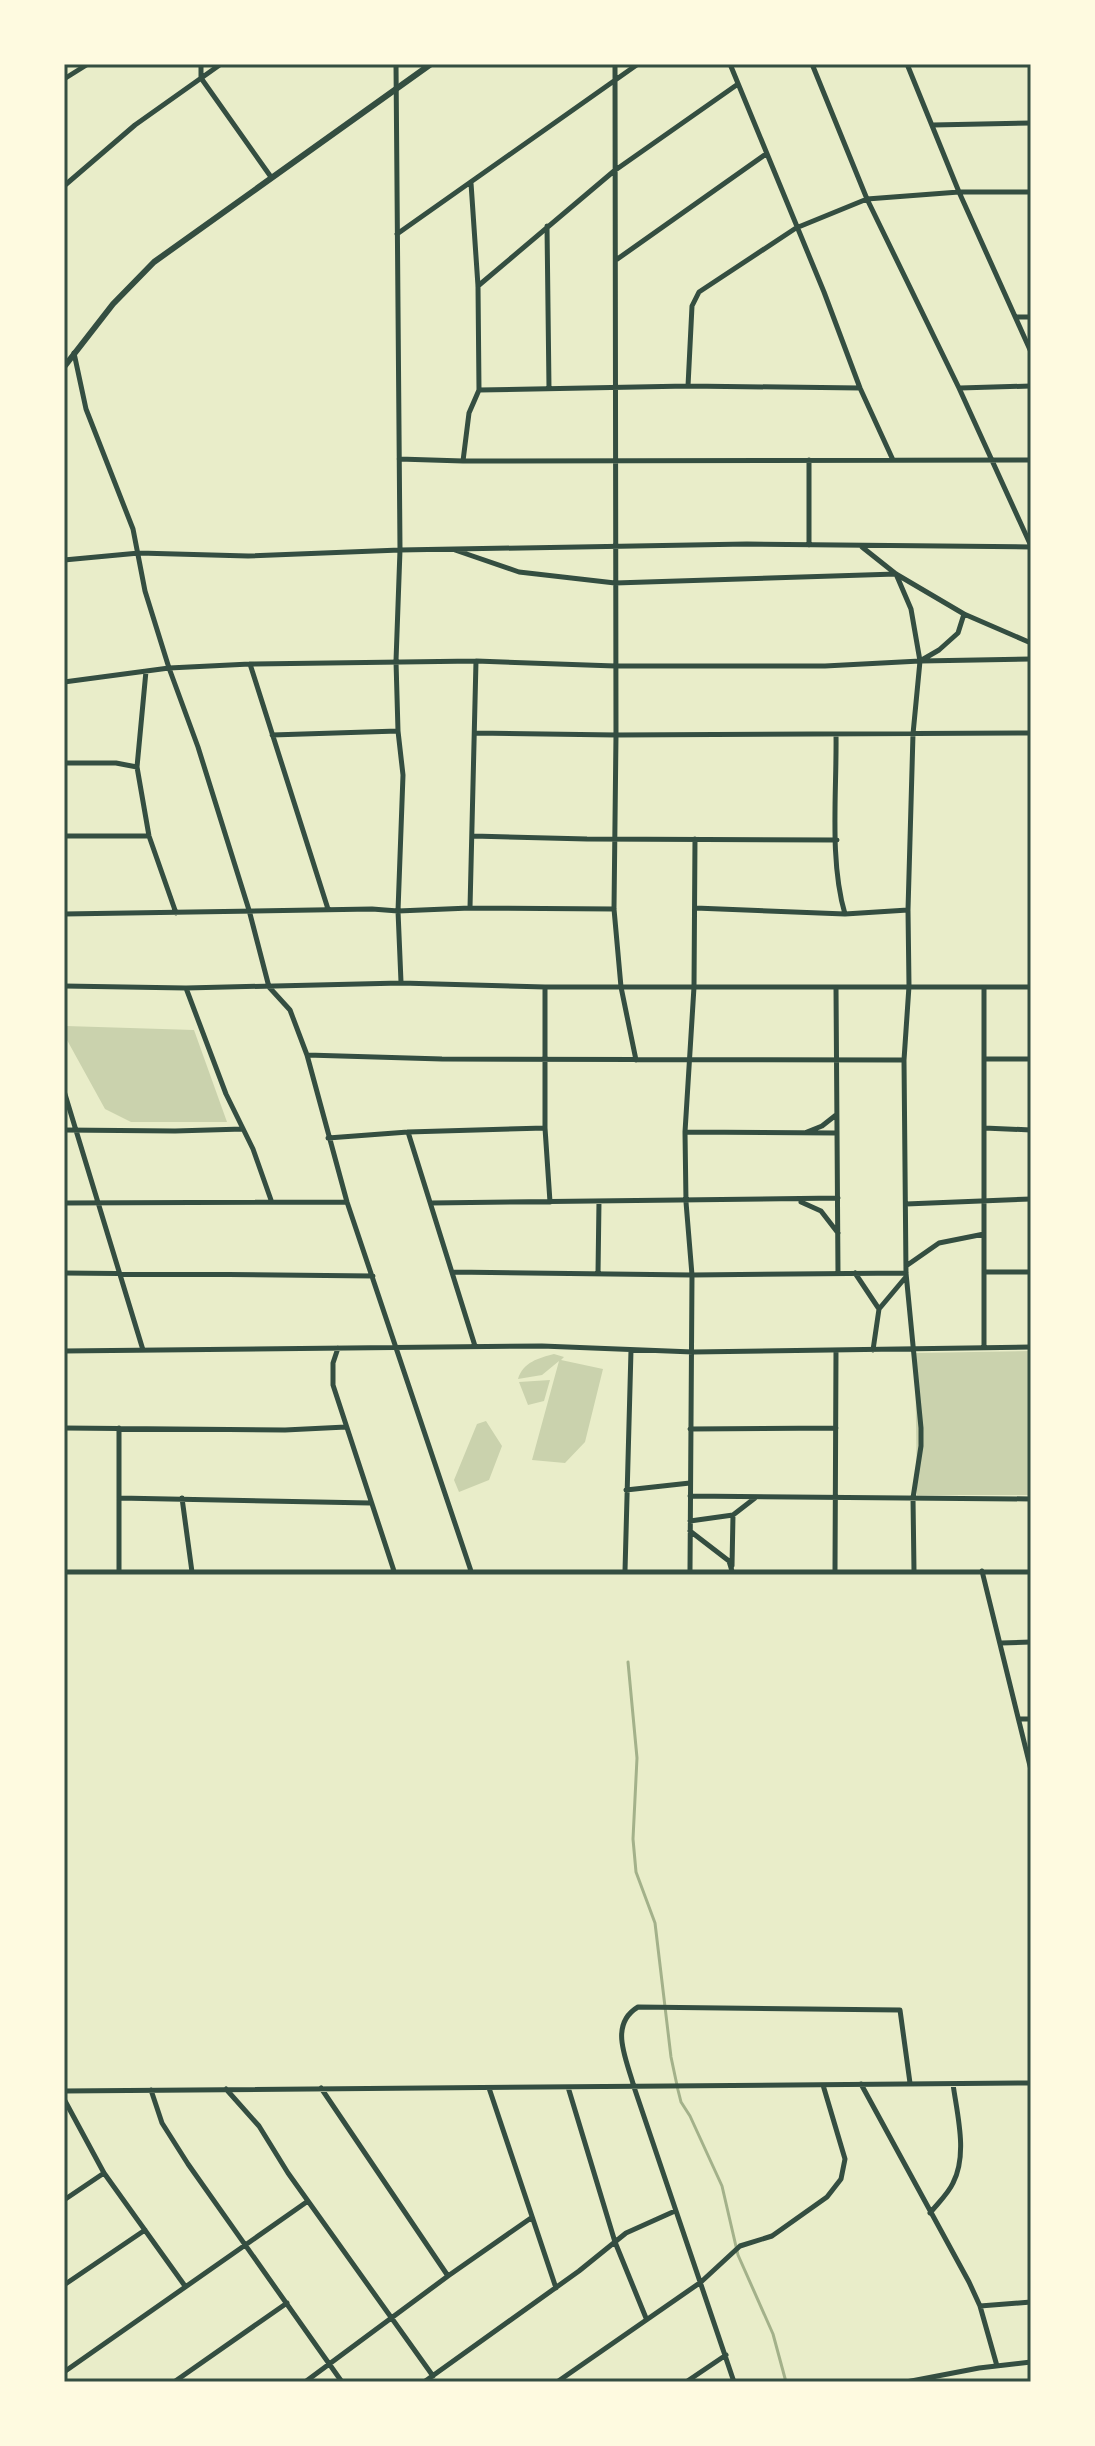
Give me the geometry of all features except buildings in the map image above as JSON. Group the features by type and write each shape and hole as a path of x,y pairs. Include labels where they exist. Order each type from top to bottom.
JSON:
{"street":[{"path":"64,79 88,64"},
{"path":"201,64 201,78 271,177"},
{"path":"64,186 135,125 221,64"},
{"path":"396,64 400,550 396,661 403,775 398,911 401,983"},
{"path":"64,367 113,304 154,262 431,64"},
{"path":"615,64 614,909 621,987 636,1060"},
{"path":"396,235 638,64"},
{"path":"730,64 860,388 893,460"},
{"path":"64,560 139,553 248,556 400,550 809,545 1031,547 959,388 867,199 812,64"},
{"path":"907,64 959,192 1031,352"},
{"path":"478,286 614,171 738,84"},
{"path":"933,125 1031,123"},
{"path":"615,261 766,154"},
{"path":"463,461 469,413 479,390 478,286 471,182"},
{"path":"688,386 692,306 699,292 796,228 867,199 959,192 1031,192"},
{"path":"547,225 549,388"},
{"path":"1017,317 1031,317"},
{"path":"74,353 93,430 133,529 143,581 249,910 269,987 290,1010 307,1055 347,1202 471,1571"},
{"path":"479,390 688,386 860,388"},
{"path":"959,388 1031,386"},
{"path":"399,459 1031,460"},
{"path":"809,460 809,545"},
{"path":"860,545 896,574 964,614 1031,643"},
{"path":"455,550 519,572 615,583 896,574"},
{"path":"896,574 911,609 920,661 913,734 909,986 904,1060 906,1272 921,1446 913,1498 914,1571"},
{"path":"920,661 939,650 958,633 964,614"},
{"path":"64,682 169,668 250,664 476,661 615,666 825,666 1031,659"},
{"path":"470,908 476,661"},
{"path":"250,664 328,909"},
{"path":"146,671 137,767 149,836 176,913"},
{"path":"272,735 398,731"},
{"path":"475,733 1031,733"},
{"path":"836,734 837,840 845,914"},
{"path":"64,763 116,763 137,767"},
{"path":"64,836 149,836"},
{"path":"473,836 837,840"},
{"path":"690,1571 693,1352 685,1132 694,987 695,839"},
{"path":"695,908 845,914 908,910"},
{"path":"64,914 328,909 614,909"},
{"path":"64,986 186,988 401,983 545,987 1031,987"},
{"path":"545,987 545,1128 550,1202"},
{"path":"836,987 838,1273"},
{"path":"984,987 984,1347"},
{"path":"186,988 271,1200"},
{"path":"307,1055 904,1060"},
{"path":"984,1059 1031,1059"},
{"path":"64,1091 143,1350"},
{"path":"804,1133 822,1126 837,1115"},
{"path":"328,1138 545,1128"},
{"path":"984,1128 1031,1130"},
{"path":"64,1130 243,1129"},
{"path":"408,1132 475,1346"},
{"path":"685,1132 837,1133"},
{"path":"431,1203 838,1198"},
{"path":"791,1199 821,1211 838,1234"},
{"path":"906,1204 1031,1199"},
{"path":"598,1274 599,1201"},
{"path":"64,1203 347,1202"},
{"path":"873,1350 879,1309 906,1272 939,1243 984,1234"},
{"path":"452,1272 692,1275 906,1272"},
{"path":"984,1272 1031,1272"},
{"path":"64,1273 373,1276"},
{"path":"855,1273 879,1309"},
{"path":"64,1351 475,1346 693,1352 1031,1347"},
{"path":"338,1348 333,1363 333,1385 394,1571"},
{"path":"625,1571 631,1350"},
{"path":"835,1571 836,1350"},
{"path":"64,1428 274,1430 346,1427"},
{"path":"119,1428 119,1572"},
{"path":"690,1429 836,1428"},
{"path":"626,1490 690,1483"},
{"path":"690,1496 1031,1499"},
{"path":"690,1521 733,1515 756,1497"},
{"path":"119,1498 370,1503"},
{"path":"182,1498 192,1572"},
{"path":"732,1571 733,1515"},
{"path":"690,1531 729,1561 732,1571"},
{"path":"982,1571 1031,1770"},
{"path":"64,1572 1031,1572"},
{"path":"1001,1643 1031,1642"},
{"path":"1019,1719 1031,1719"},
{"path":"734,2382 634,2087 621,2027 630,2011 638,2007 900,2010 910,2083"},
{"path":"64,2091 1031,2083"},
{"path":"861,2084 980,2306 997,2366"},
{"path":"930,2213 955,2180 960,2157 960,2131 953,2084"},
{"path":"557,2382 701,2282 740,2246 772,2236 827,2197 841,2179 845,2159 823,2085"},
{"path":"321,2087 448,2276"},
{"path":"489,2087 556,2288"},
{"path":"568,2087 615,2242 646,2318"},
{"path":"226,2089 265,2134 308,2201 433,2376"},
{"path":"151,2090 162,2123 342,2382"},
{"path":"64,2099 104,2173 185,2286"},
{"path":"64,2200 104,2173"},
{"path":"64,2372 308,2201"},
{"path":"424,2382 640,2224 675,2211"},
{"path":"305,2382 531,2218"},
{"path":"64,2285 145,2230"},
{"path":"980,2306 1031,2302"},
{"path":"174,2382 287,2303"},
{"path":"686,2382 726,2355"},
{"path":"906,2382 1031,2362"}],"green space":[{"path":"66,1026 194,1030 227,1122 131,1122 105,1109 67,1040"},
{"path":"1031,1351 1031,1495 917,1495 915,1353"},
{"path":"554,1354 564,1357 561,1360 603,1369 585,1442 565,1463 532,1460 559,1361 542,1375 518,1379 528,1365"},
{"path":"550,1380 544,1401 528,1405 519,1382"},
{"path":"486,1421 502,1446 489,1480 459,1492 454,1480 477,1424"}],"waterway":[{"path":"628,1662 637,1758 633,1839 636,1872 655,1923 671,2057 678,2090 722,2186 738,2255 773,2334 786,2382"}]}
